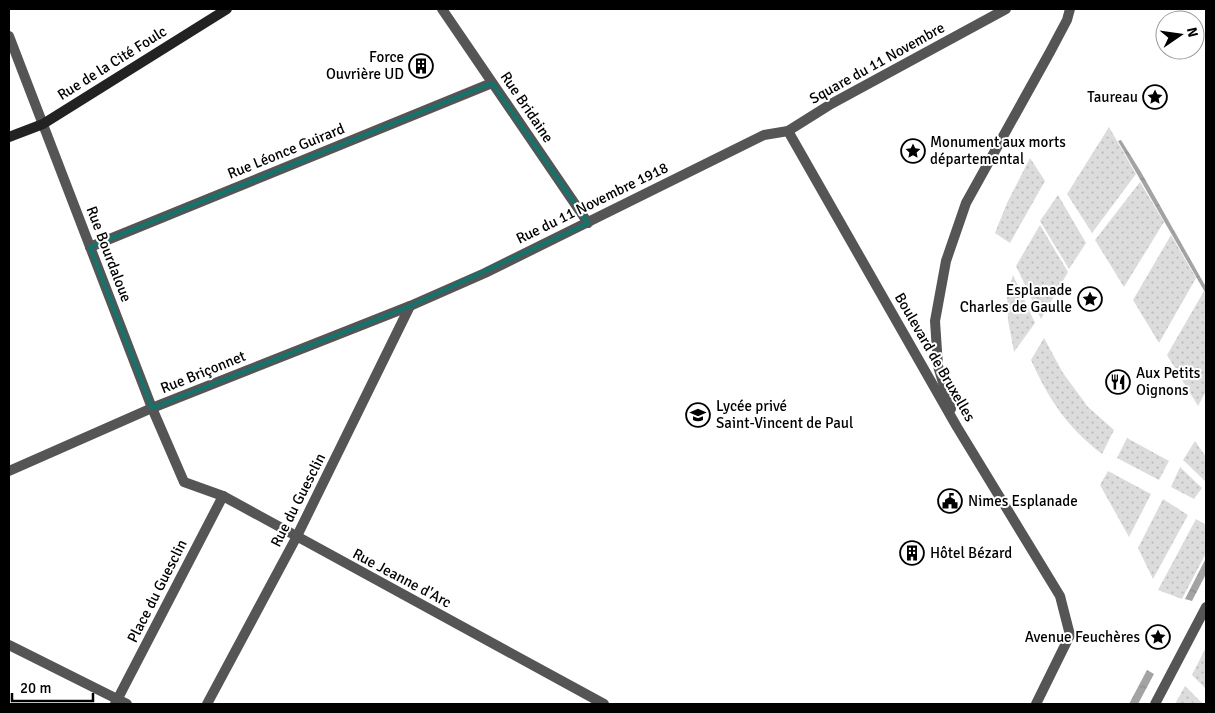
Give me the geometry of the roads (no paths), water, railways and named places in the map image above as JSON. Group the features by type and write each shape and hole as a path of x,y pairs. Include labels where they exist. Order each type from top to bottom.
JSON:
{"street":[{"name":"Rue de la Cité Foulc","path":"9,137 43,124 227,9"},
{"name":"Rue Bridaine","path":"442,9 588,223"},
{"name":"Square du 11 Novembre","path":"788,131 831,104 1006,9"},
{"path":"957,427 938,366 935,321 946,261 966,203 1050,52 1067,20 1070,9"},
{"name":"Rue Bourdaloue","path":"9,36 152,408 184,482"},
{"name":"Rue Léonce Guirard","path":"90,247 492,83"},
{"name":"Rue du 11 Novembre 1918","path":"410,306 485,273 764,135 788,131"},
{"name":"Boulevard de Bruxelles","path":"788,131 957,427 1060,596 1070,635 1036,704"},
{"name":"Rue Briçonnet","path":"9,471 152,408 410,306"},
{"name":"Rue du Guesclin","path":"207,704 296,538 410,306"},
{"name":"Rue Jeanne d'Arc","path":"184,482 223,496 296,538 604,704"},
{"name":"Place du Guesclin","path":"120,703 223,496"},
{"path":"1155,704 1206,607"},
{"path":"9,645 120,703"}],"water":[{"path":"1121,140 1206,287 1206,294 1118,141"},
{"path":"1206,558 1206,574 1192,601 1185,599"},
{"path":"1147,670 1154,674 1138,704 1129,704"}],"place":[{"name":"Force Ouvrière UD","path":"421,66"},
{"name":"Taureau","path":"1155,97"},
{"name":"Monument aux morts départemental","path":"913,151"},
{"name":"Esplanade Charles de Gaulle","path":"1090,299"},
{"name":"Aux Petits Oignons","path":"1118,382"},
{"name":"Lycée privé Saint-Vincent de Paul","path":"698,415"},
{"name":"Nimes Esplanade","path":"950,501"},
{"name":"Hôtel Bézard","path":"912,553"},
{"name":"Avenue Feuchères","path":"1158,637"}]}
